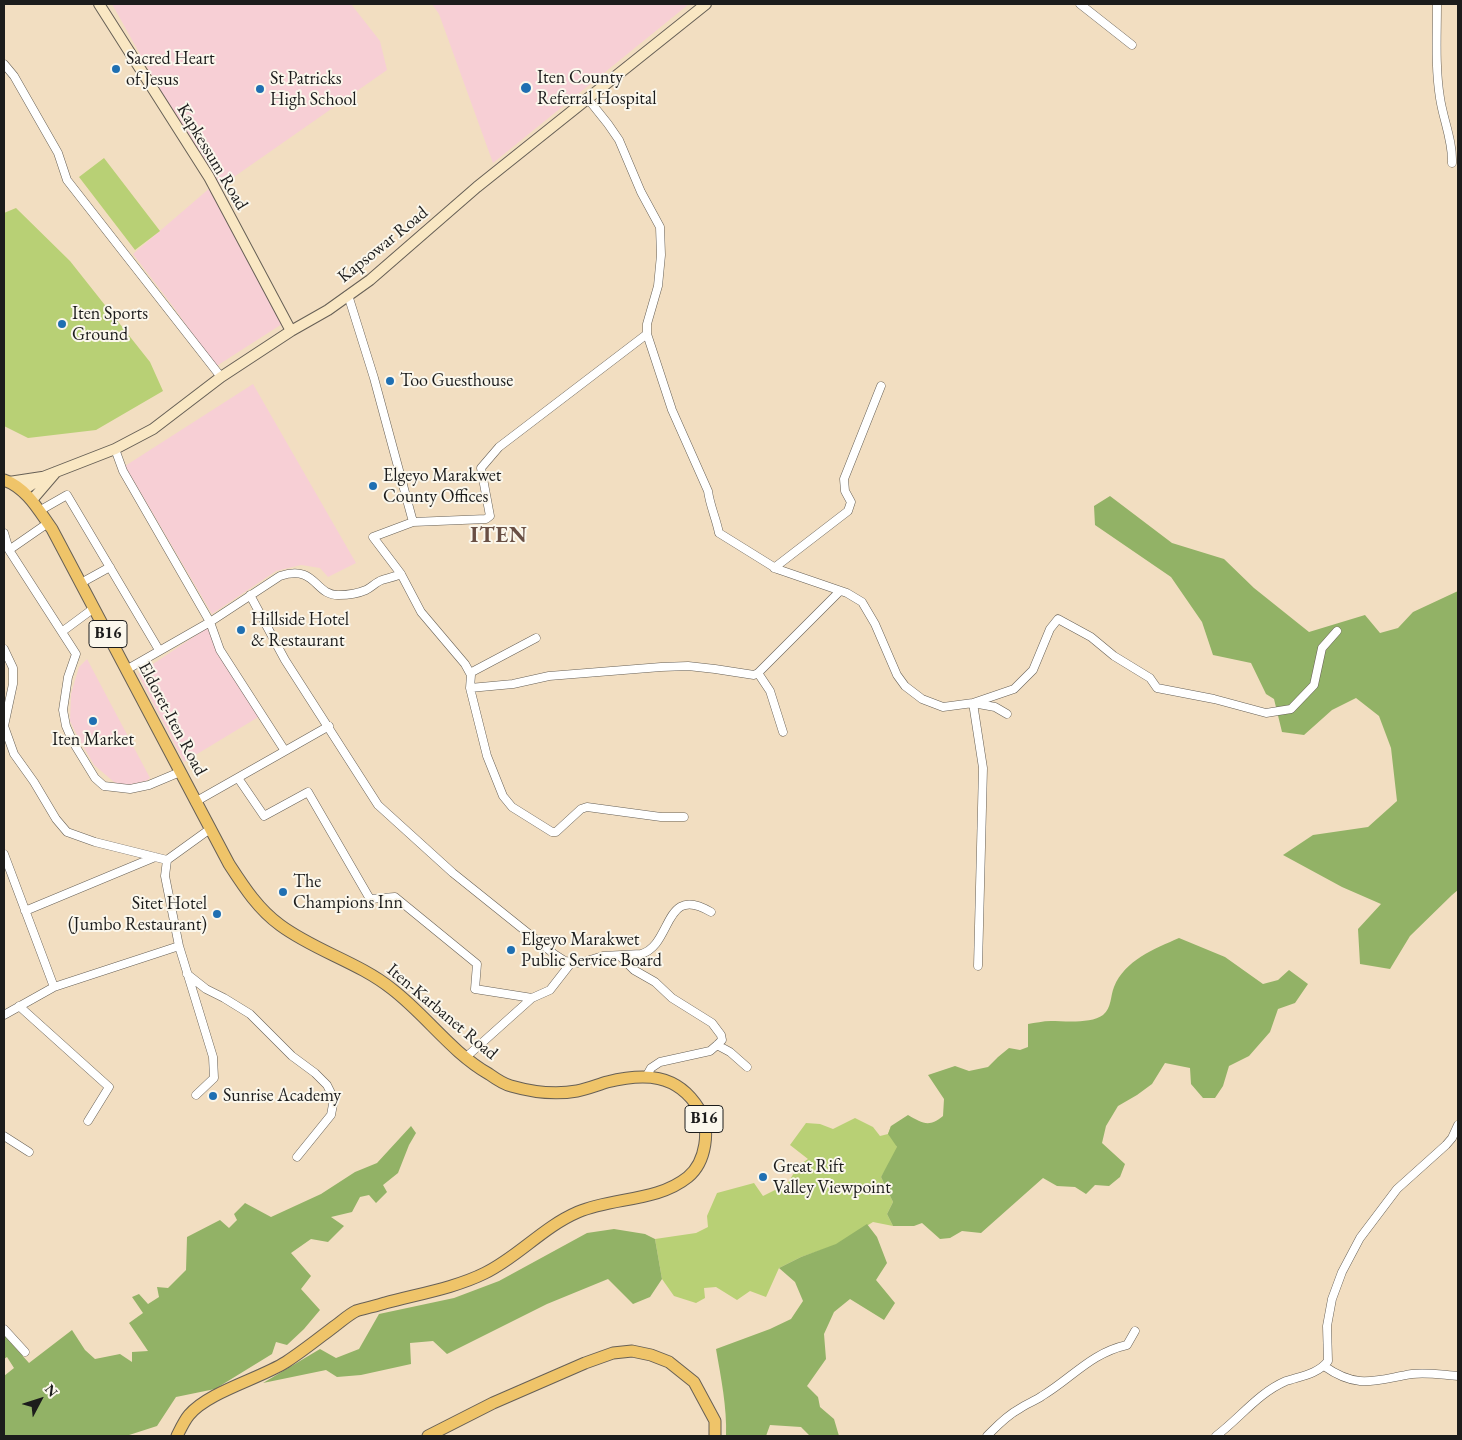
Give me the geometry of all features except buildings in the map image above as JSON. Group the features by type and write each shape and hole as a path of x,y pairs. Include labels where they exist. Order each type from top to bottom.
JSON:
{"main road":[{"name":"Kapkessum Road","path":"99,4 209,177 291,331"},
{"name":"Kapsowar Road","path":"22,491 43,477 115,449 153,429 221,377 291,331 328,310 370,280 477,187 706,4"},
{"name":"Kapsowar Road","path":"32,500 56,472"},
{"path":"6,481 43,477"},
{"name":"Eldoret-Iten Road","path":"6,481 32,500 48,523 195,802"},
{"name":"Iten-Karbanet Road","path":"177,1436 189,1414 210,1399 285,1363 354,1312 477,1277 489,1272 536,1237 574,1214 606,1203 650,1195 673,1187 690,1176 699,1163 703,1153 706,1134 704,1117 694,1102 680,1087 663,1079 635,1076 577,1091 539,1093 506,1085 476,1067 453,1049 413,1007 390,987 356,966 282,926 264,911 247,892 229,864 195,802"},
{"path":"428,1436 493,1403 585,1363 613,1353 632,1351 651,1355 669,1362 694,1382 715,1421 715,1436"}],"street":[{"path":"1080,4 1132,45"},
{"path":"1437,4 1436,72 1452,153 1452,163"},
{"path":"4,64 14,76 58,153 67,180 221,377"},
{"path":"588,99 619,140 641,192 660,226 661,255 658,286 647,324 647,334 672,410 708,491 710,505 719,533 774,568 847,592 862,602 875,624 897,675 905,686 922,699 943,707 973,703 1014,689 1033,670 1050,629 1058,618 1091,637 1114,656 1150,678 1157,688 1214,699 1266,712 1291,709 1314,685 1322,648 1338,631"},
{"path":"348,295 374,378 413,522"},
{"path":"647,334 499,447 481,468 490,516 486,520 413,522 373,537 401,574 421,612 465,664 470,673 470,688 487,756 501,792 512,807 552,832 556,832 581,809 587,807 661,817 684,817"},
{"path":"774,568 848,511 851,502 845,491 844,479 881,386"},
{"path":"115,449 123,471 210,622 220,650 285,751"},
{"path":"39,511 67,495 159,650"},
{"path":"9,550 48,523"},
{"path":"4,536 9,550 63,631 76,654 68,676 63,710 66,726 73,742 96,778 104,786 130,789 149,785 180,772"},
{"path":"81,583 110,567"},
{"path":"126,670 210,622 280,576 292,572 305,575 332,594 340,595 366,590 381,580 401,574"},
{"path":"470,688 513,684 548,676 661,667 688,666 754,675 840,591"},
{"path":"250,595 286,660 378,804 453,873 554,954 565,961 580,963 603,956 620,956 646,952 656,942 671,918 682,905 691,902 711,912"},
{"path":"63,631 94,608"},
{"path":"470,673 536,638"},
{"path":"4,649 13,668 13,684 4,726 14,754 34,782 56,819 67,832 95,842 167,860"},
{"path":"758,673 770,691 783,732"},
{"path":"973,703 995,707 1007,714"},
{"path":"973,703 983,768 978,966"},
{"path":"195,802 329,726"},
{"path":"238,778 264,816 308,792 370,900 394,897 477,964 475,989 532,998"},
{"path":"196,1095 214,1078 213,1057 179,946 165,876 167,860 210,829"},
{"path":"4,854 54,987"},
{"path":"25,911 154,857"},
{"path":"4,1015 54,987 179,946"},
{"path":"620,956 634,970 655,982 672,998 712,1024 721,1035 722,1040 710,1051 660,1062 651,1068 646,1077"},
{"path":"465,1058 532,998 550,990 572,963"},
{"path":"188,974 206,989 250,1014 292,1056 315,1073 326,1085 334,1099 331,1116 297,1157"},
{"path":"19,1006 109,1087 88,1121"},
{"path":"718,1045 730,1052 747,1068"},
{"path":"1216,1436 1251,1404 1276,1386 1320,1369 1328,1361 1327,1326 1332,1299 1342,1272 1360,1238 1397,1189 1446,1145 1452,1138 1458,1125"},
{"path":"4,1136 29,1152"},
{"path":"4,1329 24,1352"},
{"path":"987,1436 1002,1420 1019,1408 1043,1396 1086,1362 1114,1348 1127,1345 1134,1331"},
{"path":"1324,1366 1346,1378 1362,1382 1386,1380 1414,1374 1458,1376"}],"shaded area":[{"name":"St Patricks High School","path":"112,4 351,4 380,41 387,70 221,186 170,108"},
{"name":"Iten County Referral Hospital","path":"432,4 689,4 493,163 439,14"},
{"path":"211,187 282,324 215,367 175,309 133,254"},
{"path":"253,384 356,563 328,577 320,568 301,565 276,571 212,614 125,466"},
{"path":"207,628 260,716 184,762 138,674"},
{"path":"87,659 150,778 146,781 123,786 114,782 94,765 70,721 71,694 79,667"}],"green space":[{"path":"104,158 160,231 135,250 79,177"},
{"name":"Iten Sports Ground","path":"16,208 70,261 150,362 163,391 96,430 28,438 4,426 4,213"},
{"path":"1110,496 1172,543 1224,559 1254,588 1309,632 1365,615 1380,633 1398,628 1413,612 1458,591 1458,890 1410,936 1390,969 1360,964 1358,929 1381,904 1342,887 1283,855 1313,835 1368,827 1397,801 1391,748 1379,716 1356,698 1332,710 1304,735 1282,732 1274,699 1266,694 1251,663 1213,655 1202,622 1171,577 1095,525 1094,506"},
{"path":"1179,938 1225,957 1263,984 1278,980 1289,970 1308,984 1295,1003 1278,1009 1270,1032 1249,1056 1229,1066 1223,1086 1215,1098 1203,1098 1191,1084 1190,1068 1165,1063 1152,1084 1118,1106 1106,1126 1102,1143 1125,1164 1120,1177 1109,1186 1095,1185 1086,1194 1075,1187 1057,1186 1043,1178 981,1233 962,1231 950,1238 940,1239 922,1223 914,1226 893,1226 887,1214 893,1202 881,1177 897,1147 888,1134 891,1126 908,1115 926,1123 934,1122 943,1116 944,1099 928,1075 955,1066 969,1071 988,1067 1009,1048 1020,1050 1028,1047 1028,1024 1048,1021 1085,1021 1098,1018 1108,1009 1114,987 1125,970 1141,956"},
{"path":"855,1118 873,1127 880,1136 888,1134 891,1126 898,1151 881,1177 893,1202 887,1214 893,1226 873,1222 836,1245 801,1257 779,1268 766,1297 750,1291 737,1300 716,1287 704,1288 705,1298 696,1303 674,1296 662,1279 655,1239 696,1233 708,1227 707,1216 717,1193 754,1183 763,1196 787,1184 799,1165 808,1159 790,1145 806,1123 820,1124 833,1129"},
{"path":"411,1126 416,1133 398,1173 383,1185 387,1192 376,1203 369,1195 360,1197 352,1212 331,1217 344,1226 328,1242 311,1239 291,1253 311,1276 301,1289 320,1310 287,1345 276,1342 272,1354 215,1389 176,1397 157,1426 126,1436 4,1436 4,1376 14,1368 7,1357 4,1359 4,1335 29,1363 72,1330 85,1350 95,1359 120,1354 132,1362 132,1352 148,1351 129,1323 143,1313 132,1297 139,1294 148,1304 159,1297 157,1287 168,1288 186,1270 187,1237 220,1220 229,1228 237,1220 234,1214 245,1203 271,1217 321,1194 355,1172 377,1163"},
{"path":"867,1224 877,1237 887,1263 876,1280 895,1303 884,1320 850,1299 834,1312 824,1334 826,1359 807,1386 818,1397 820,1407 834,1419 839,1436 810,1436 801,1427 770,1425 766,1436 726,1436 725,1403 716,1349 791,1319 803,1301 795,1282 779,1268 801,1257 836,1244"},
{"path":"614,1229 645,1234 655,1239 662,1279 650,1297 633,1304 608,1279 547,1304 447,1354 433,1341 410,1343 411,1364 361,1375 337,1377 326,1370 263,1383 320,1349 336,1358 359,1349 379,1314 454,1298 499,1281 587,1233"}],"place":[{"name":"Sacred Heart of Jesus","path":"116,69"},
{"name":"Iten County Referral Hospital","path":"526,88"},
{"name":"St Patricks High School","path":"260,89"},
{"name":"Iten Sports Ground","path":"62,324"},
{"name":"Too Guesthouse","path":"390,381"},
{"name":"Elgeyo Marakwet County Offices","path":"373,486"},
{"name":"Hillside Hotel & Restaurant","path":"241,630"},
{"name":"Iten Market","path":"93,721"},
{"name":"The Champions Inn","path":"283,892"},
{"name":"Sitet Hotel (Jumbo Restaurant)","path":"217,914"},
{"name":"Elgeyo Marakwet Public Service Board","path":"511,950"},
{"name":"Sunrise Academy","path":"213,1096"},
{"name":"Great Rift Valley Viewpoint","path":"763,1177"}],"district":[{"name":"ITEN","path":"499,536"}]}
